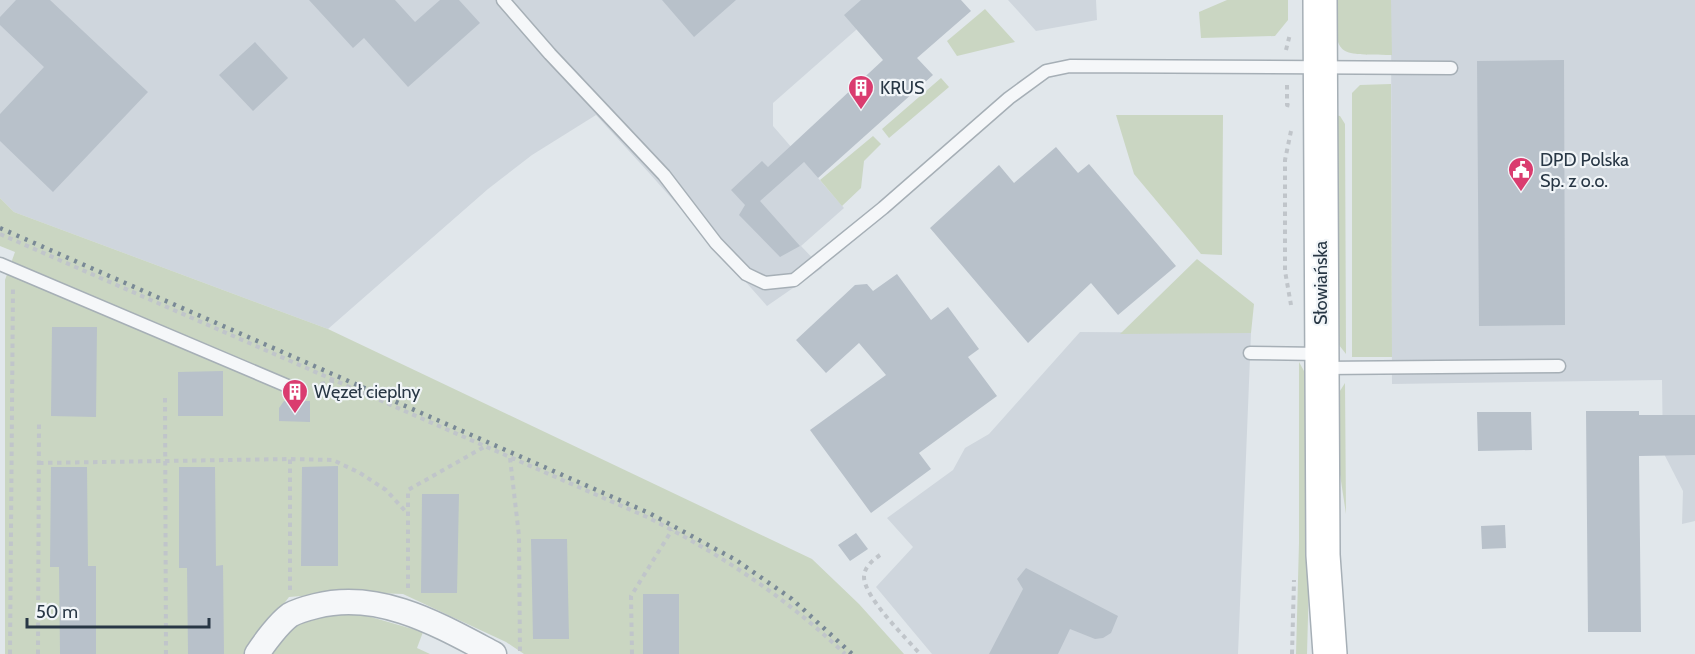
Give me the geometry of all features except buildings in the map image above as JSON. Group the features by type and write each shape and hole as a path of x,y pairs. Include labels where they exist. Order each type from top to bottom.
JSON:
{"main road":[{"name":"Słowiańska","path":"1320,0 1323,567 1330,654"},
{"name":"Słowiańska","path":"1315,654 1323,567"}],"street":[{"path":"257,654 290,615 337,601 397,608 494,654"}],"lane":[{"path":"503,0 664,176 716,243 746,274 765,283 794,280 883,208 1009,98 1046,72 1070,66 1451,68"},
{"path":"0,264 297,390"},
{"path":"1250,353 1322,361 1558,366"}],"path":[{"path":"1292,124 1285,160 1286,271 1292,314"},
{"path":"0,234 672,530 733,564 789,605 845,654"},
{"path":"10,654 11,289 19,272"},
{"path":"165,398 166,654"},
{"path":"38,654 39,420"},
{"path":"408,612 408,490 484,447"},
{"path":"510,458 519,536 520,654"},
{"path":"290,459 290,615"},
{"path":"39,463 333,460 386,490 407,513"},
{"path":"632,654 631,596 672,530"},
{"path":"880,555 869,563 864,576 868,594 920,654"}],"shaded area":[{"path":"0,0 890,0 773,103 773,126 844,208 801,246 822,268 767,306 596,115 532,155 488,189 328,329 14,212 0,198"},
{"path":"1008,0 1096,0 1097,20 1036,31"},
{"path":"1391,0 1695,0 1695,521 1682,524 1683,491 1663,452 1662,380 1392,384"},
{"path":"1080,332 1251,333 1238,654 932,654 876,587 913,547 887,518 953,470 965,448 989,434"}],"green space":[{"path":"1227,0 1288,0 1288,20 1275,36 1201,38 1199,12"},
{"path":"1334,0 1391,0 1392,55 1359,54 1342,49 1336,33"},
{"path":"985,9 1015,42 957,56 947,41"},
{"path":"941,78 949,87 889,138 882,129"},
{"path":"1391,84 1392,357 1352,357 1352,93 1360,85"},
{"path":"1116,115 1223,115 1222,255 1201,254 1134,174"},
{"path":"1334,115 1340,116 1345,124 1346,354 1335,334"},
{"path":"873,136 881,144 864,161 861,188 842,206 820,180"},
{"path":"0,198 14,212 328,329 812,559 859,604 904,654 524,654 506,642 403,594 349,592 289,597 273,618 252,654 5,654 5,280 15,252 0,246"},
{"path":"1197,259 1254,304 1251,333 1120,334"},
{"path":"1299,362 1309,380 1310,543 1307,654 1296,654 1299,543"},
{"path":"1345,383 1346,514 1336,448 1338,394"},
{"path":"357,613 423,632 417,648 430,654 270,654 284,634 299,623 328,615"}],"railway":[{"path":"0,228 649,513 736,560 792,599 852,654"}],"place":[{"name":"KRUS","path":"861,111"},
{"name":"DPD Polska Sp. z o.o.","path":"1521,193"},
{"name":"Węzeł cieplny","path":"295,415"}]}
